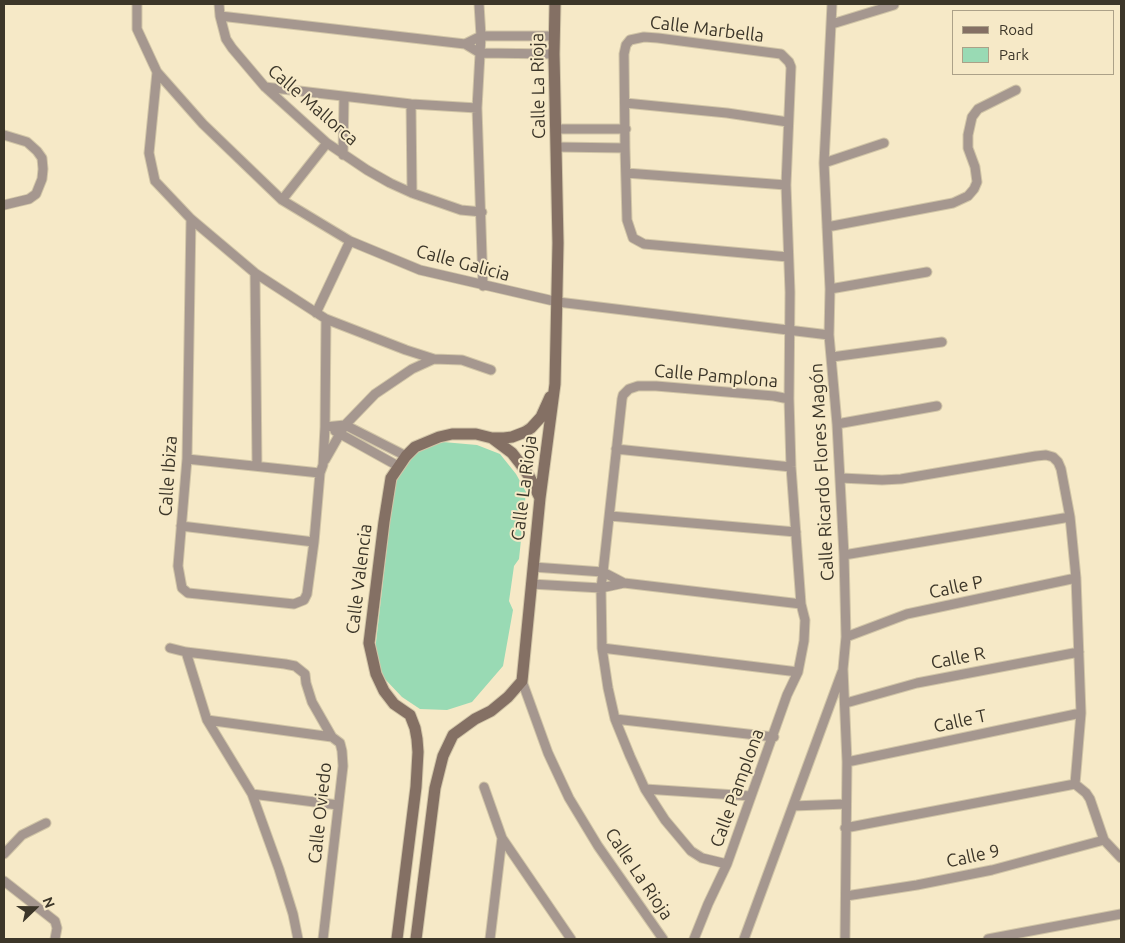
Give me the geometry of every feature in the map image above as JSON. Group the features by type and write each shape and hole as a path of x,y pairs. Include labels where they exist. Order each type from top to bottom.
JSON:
{"street":[{"name":"Calle Galicia","path":"137,4 137,29 158,72 203,124 282,200 350,241 420,270 558,302 829,335"},
{"name":"Calle Mallorca","path":"219,4 226,39 241,60 265,87 327,143 343,155 390,183 461,210 482,212"},
{"path":"479,4 481,36 477,108 483,286"},
{"name":"Calle La Rioja","path":"555,4 554,54 558,302 555,384 540,498 522,681 548,753 569,798 598,846 663,939"},
{"name":"Calle Ricardo Flores Magón","path":"832,4 824,163 830,289 829,335 841,478 844,555 846,637 843,669 846,703 847,762 845,939"},
{"path":"832,24 894,5"},
{"path":"220,16 465,44 480,53 554,54"},
{"path":"465,44 481,36 554,36"},
{"name":"Calle Marbella","path":"788,257 711,251 638,242 633,238 628,228 625,148 626,45 636,38 644,37 781,54 786,57 791,67 786,185 788,257 790,330 789,399"},
{"path":"158,72 149,153 156,181 191,218 256,272 326,319 434,359 462,360 491,370"},
{"path":"265,87 411,104 477,108"},
{"path":"827,227 953,203 968,196 974,190 976,182 975,168 968,148 968,135 972,117 978,109 1016,90"},
{"path":"343,155 344,97"},
{"path":"625,103 727,113 788,122"},
{"path":"411,104 412,192"},
{"path":"556,129 626,129"},
{"path":"4,135 27,142 42,158 43,169 40,188 36,194 29,199 4,205"},
{"path":"282,200 327,143"},
{"path":"824,163 884,143"},
{"path":"556,147 625,148"},
{"path":"626,172 786,185"},
{"name":"Calle Ibiza","path":"191,218 187,459 178,566 182,588 188,593 294,604 304,600 307,594 314,542"},
{"path":"316,313 350,241"},
{"path":"256,272 257,466"},
{"path":"830,289 928,272"},
{"path":"181,526 314,542 325,427 326,319"},
{"path":"832,357 942,342"},
{"path":"322,469 345,425 375,394 412,369 434,359"},
{"name":"Calle Valencia","path":"397,939 416,787 418,752 415,728 410,715 394,704 384,691 376,674 369,644 387,499 392,478 398,466 415,447 440,436 476,434 492,438 512,437 531,428 541,416 555,384"},
{"name":"Calle Pamplona","path":"694,939 708,904 728,864 751,796 774,737 787,695 798,672 804,641 805,620 801,604 791,467 789,399 774,396 646,385 629,389 622,399 603,572 602,648 615,719 645,789 665,820 690,851 702,858 728,864"},
{"path":"837,424 937,406"},
{"path":"325,427 345,425 406,456"},
{"path":"325,427 398,466"},
{"path":"492,438 512,453 520,462 540,498"},
{"path":"616,449 791,467"},
{"path":"841,478 901,479 1046,455 1053,457 1058,462 1070,516 1080,652 1081,713 1075,784"},
{"path":"187,459 257,466 322,469"},
{"path":"610,516 796,532"},
{"path":"844,555 1070,516"},
{"path":"533,567 603,572 624,583"},
{"name":"Calle P","path":"846,637 907,614 1076,578"},
{"path":"531,584 602,588 624,583 801,604"},
{"name":"Calle Oviedo","path":"170,648 186,652 295,666 305,674 312,702 332,737 340,744 342,751 343,766 323,939"},
{"path":"602,648 798,672"},
{"name":"Calle Oviedo","path":"186,652 207,720 252,794 279,869 293,914 298,939"},
{"name":"Calle R","path":"846,703 916,683 1080,652"},
{"path":"744,939 843,669"},
{"path":"416,939 435,788 443,756 452,735 474,719 491,711 508,697 522,681"},
{"name":"Calle T","path":"847,762 1081,713"},
{"path":"615,719 774,737"},
{"path":"207,720 332,737"},
{"path":"845,828 1075,784"},
{"path":"1075,784 1090,799 1104,840 1121,858"},
{"path":"416,787 435,788"},
{"path":"484,787 502,838 572,939"},
{"path":"645,789 751,796"},
{"path":"252,794 338,805"},
{"path":"793,806 846,804"},
{"path":"4,854 22,835 46,823"},
{"path":"490,939 502,838"},
{"name":"Calle 9","path":"846,896 917,885 992,870 1104,840"},
{"path":"4,881 55,921 57,928 55,939"},
{"path":"988,939 1121,914"}],"green space":[{"path":"443,442 477,445 500,454 516,474 526,492 519,559 514,566 509,601 513,610 503,666 472,702 447,710 420,709 402,697 383,677 375,651 395,477 414,451"}]}
